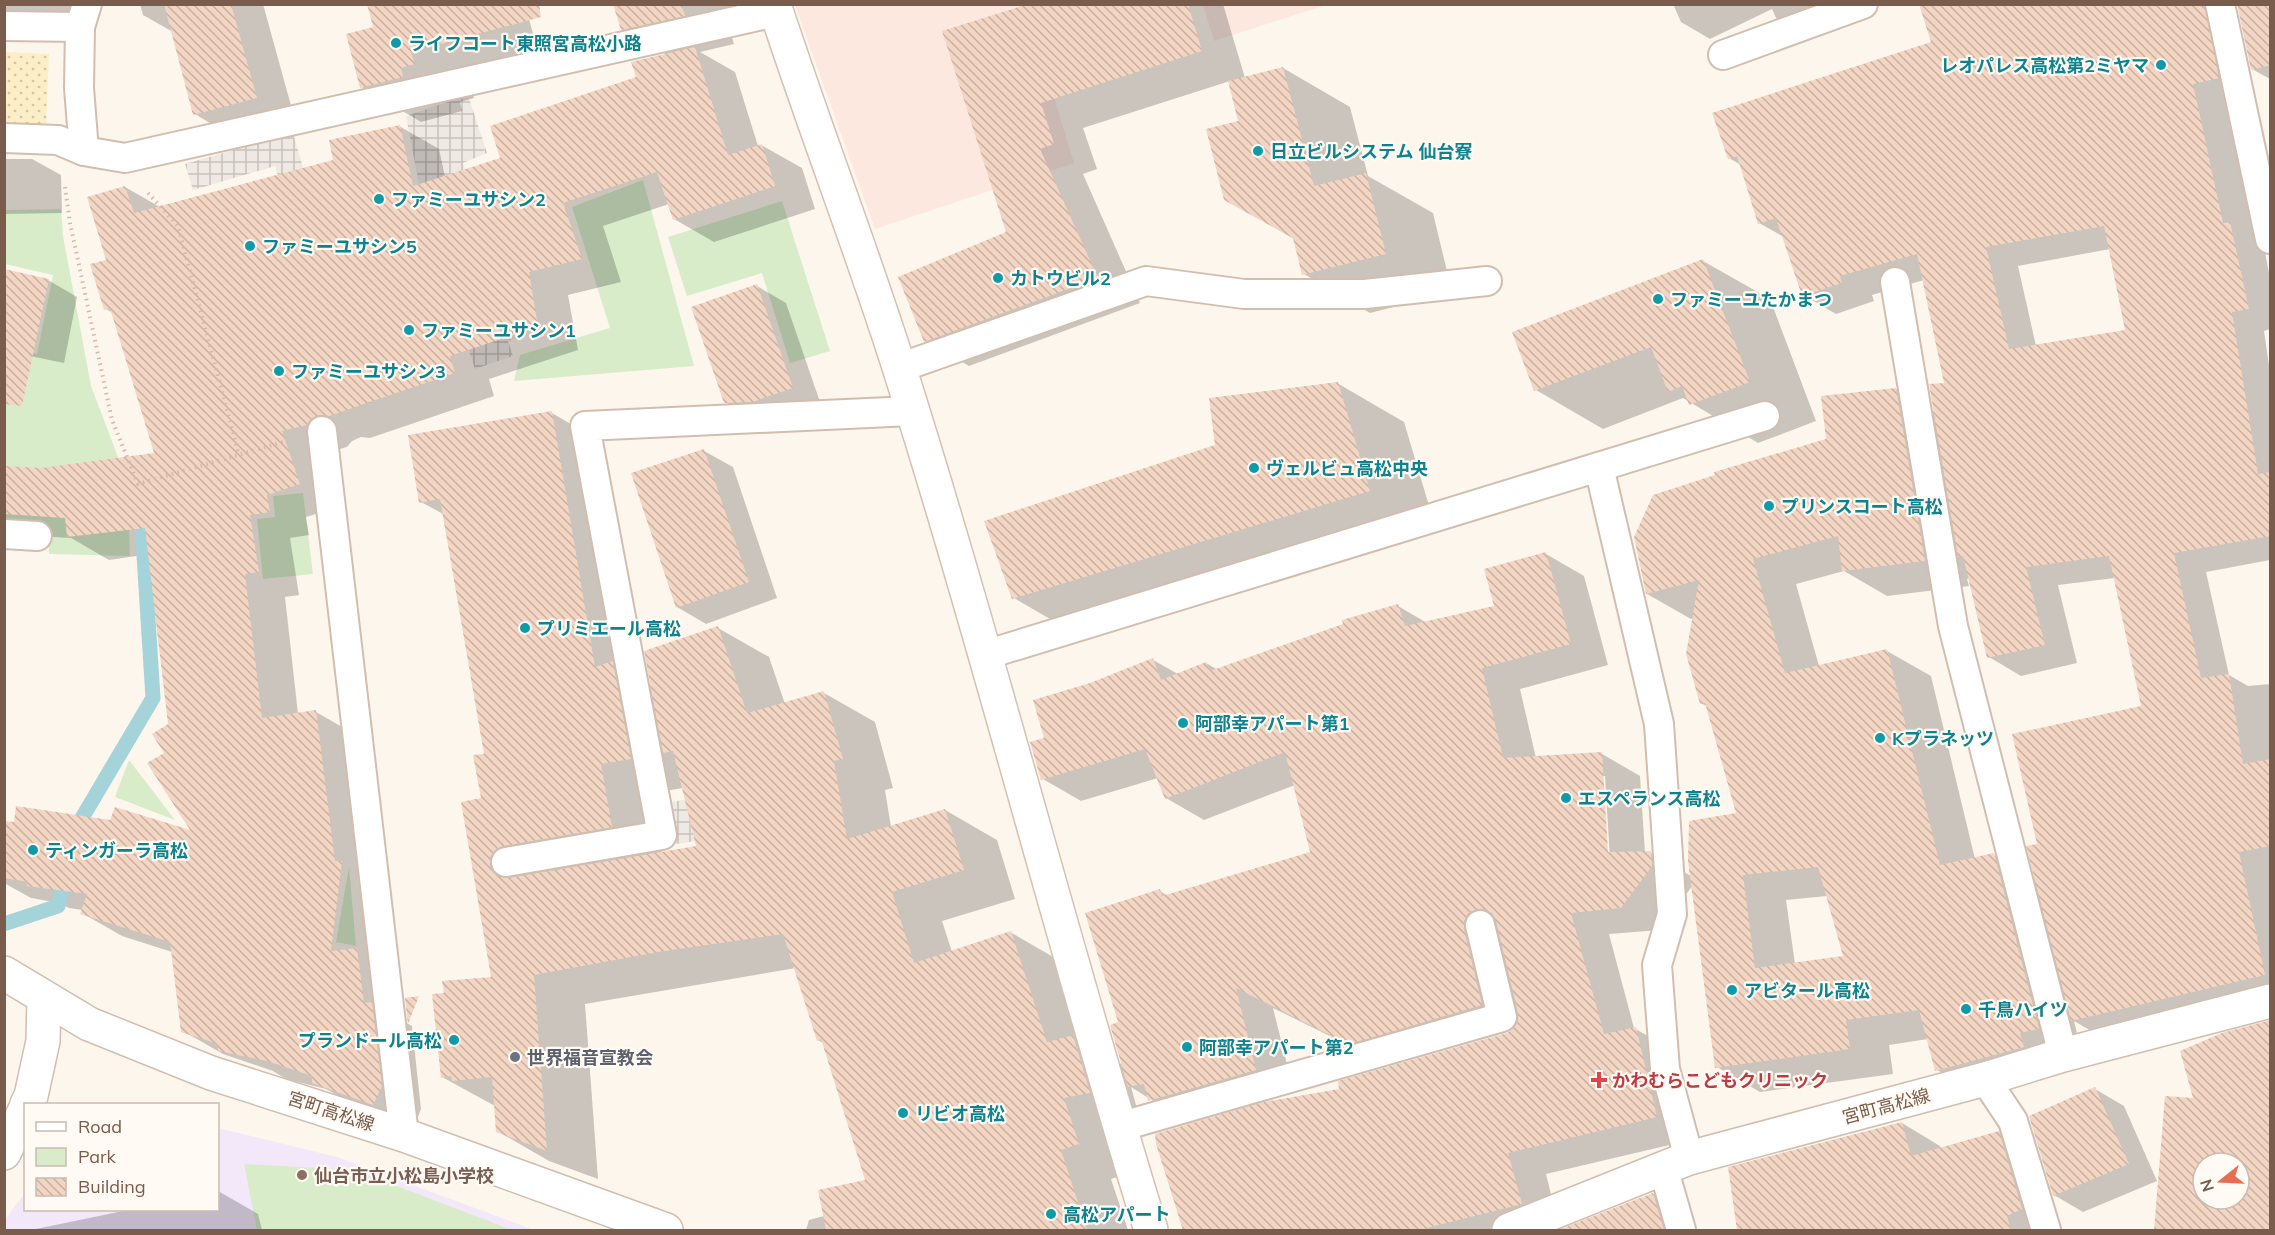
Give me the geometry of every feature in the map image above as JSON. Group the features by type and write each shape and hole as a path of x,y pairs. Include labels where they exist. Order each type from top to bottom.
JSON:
{"street":[{"path":"775,8 899,368 986,655 1119,1127 1151,1230"},
{"name":"宮町高松線","path":"4,973 90,1024 211,1073 404,1135 666,1230"},
{"path":"28,1103 43,1041 44,998"},
{"name":"宮町高松線","path":"1509,1230 1676,1162 1985,1080 2063,1055 2271,1001"},
{"path":"4,1153 24,1110"}],"lane":[{"path":"1723,55 1863,4"},
{"path":"2220,4 2271,239"},
{"path":"4,138 58,140 84,151 125,158 775,8"},
{"path":"4,26 83,16 79,88 84,151"},
{"path":"899,368 1146,281 1244,294 1365,294 1488,281"},
{"path":"1895,282 1953,626 2063,1055"},
{"path":"506,862 662,835 585,426 912,411"},
{"path":"986,655 1765,416"},
{"path":"322,431 404,1135"},
{"path":"1599,467 1659,724 1672,914 1657,965 1681,1230"},
{"path":"4,534 37,536"},
{"path":"1119,1127 1502,1017 1480,925"},
{"path":"1985,1080 2013,1121 2046,1230"}],"path":[{"path":"58,140 70,223 112,420 138,484 322,431"},
{"path":"125,158 139,182 178,226 239,455"}],"shaded area":[{"path":"1203,4 1326,5 1214,41"},
{"path":"795,5 1026,5 1074,163 875,229"},
{"path":"468,95 487,153 463,163 522,336 508,341 513,356 475,369 455,310 434,263 406,116"},
{"path":"293,133 371,402 335,413 314,297 275,166 193,190 185,164"},
{"path":"724,794 730,836 676,844 670,802"},
{"name":"仙台市立小松島小学校","path":"219,1128 337,1157 534,1230 5,1230 4,1221 24,1194 24,1211 219,1211"}],"sand":[{"path":"5,52 49,54 46,127 5,126"}],"green space":[{"path":"643,180 694,366 514,381 520,355 610,328 572,207"},
{"path":"782,201 830,351 790,363 762,273 687,296 668,237"},
{"path":"61,209 63,236 91,386 127,481 130,556 49,554 47,525 5,520 4,348 37,354 53,275 5,264 5,210"},
{"path":"303,493 313,574 263,579 257,519 275,517 273,496"},
{"path":"129,760 175,820 115,797"},
{"path":"349,867 356,946 336,942"},
{"path":"244,1164 355,1170 512,1230 257,1230"}],"building":[{"path":"164,4 231,4 257,98 193,115"},
{"name":"ライフコート東照宮高松小路","path":"367,4 539,4 541,17 411,52 415,64 401,68 403,77 360,88 346,34 373,27"},
{"path":"613,4 681,4 685,16 621,30"},
{"path":"1028,4 1188,4 1202,51 1041,103 1054,144 1040,149 1098,278 924,342 898,277 1006,232 942,31"},
{"path":"1919,4 2204,4 2219,78 2193,84 2223,223 2230,222 2249,309 2232,312 2258,474 2271,472 2271,536 2174,553 2201,678 2229,674 2243,764 2271,759 2271,846 2239,852 2265,975 2071,1021 2026,846 2037,844 2012,734 2141,706 2109,556 2026,567 2045,645 1987,658 1963,556 1958,557 1929,384 1944,383 1917,254 1840,276 1842,283 1802,296 1776,218 1758,224 1737,156 1728,159 1712,113 1931,42","holes":["2104,226 2125,330 2009,349 1986,247"]},
{"path":"2237,4 2271,4 2271,65 2251,70"},
{"path":"695,47 728,155 762,144 775,186 673,220 657,172 563,203 582,259 529,272 538,327 450,356 455,373 329,416 320,415 312,418 307,425 282,431 300,484 267,495 270,512 250,515 259,572 245,574 262,718 316,710 335,861 342,861 331,951 357,948 364,1003 372,1002 382,1086 373,1105 312,1083 312,1076 267,1061 218,1051 218,1044 181,1032 170,942 80,914 87,894 27,886 28,882 4,878 4,821 14,822 16,806 110,820 115,807 190,830 147,763 164,753 152,734 168,724 145,528 67,537 65,518 4,514 4,466 41,468 154,453 110,308 104,310 90,264 106,260 87,197 125,186 134,213 333,160 329,140 400,125 413,186 500,158 490,126 636,77 631,62"},
{"name":"日立ビルシステム 仙台寮","path":"1283,67 1314,186 1366,173 1386,254 1302,275 1293,238 1224,200 1206,129 1238,121 1228,81"},
{"name":"ファミーユたかまつ","path":"1703,259 1750,382 1689,405 1682,386 1668,392 1651,347 1534,391 1512,332"},
{"path":"4,269 49,279 22,406 4,404"},
{"path":"757,284 793,388 752,402 724,403 691,307"},
{"name":"ヴェルビュ高松中央","path":"1338,382 1370,491 1012,599 984,521 1215,445 1209,398"},
{"path":"1896,388 1925,561 1842,571 1838,536 1753,559 1785,673 1887,649 1940,865 1994,853 2039,1029 2020,1033 2024,1047 1935,1071 1919,1010 1846,1020 1850,1049 1715,1068 1688,861 1689,821 1736,813 1705,703 1700,704 1686,654 1699,580 1646,594 1634,537 1653,495 1715,475 1714,472 1826,439 1821,396","holes":["1818,867 1843,956 1755,968 1743,875"]},
{"path":"552,411 595,667 613,661 631,759 601,764 612,827 503,846 495,850 490,857 493,872 500,877 509,878 696,846 673,751 663,753 644,651 718,626 747,713 824,691 843,759 834,761 847,839 945,809 964,870 892,892 914,963 1011,931 1047,1042 1073,1035 1090,1093 1064,1098 1079,1144 1061,1150 1087,1230 826,1230 818,1190 865,1180 821,1039 817,1041 783,934 658,952 534,975 547,1151 496,1132 492,1077 452,1081 451,1076 441,1078 432,994 444,993 442,981 491,977 461,802 481,798 473,755 484,754 440,499 419,503 408,435"},
{"path":"704,449 749,582 676,608 631,473"},
{"path":"1546,552 1571,644 1482,668 1503,758 1602,752 1608,852 1651,851 1652,866 1621,908 1571,913 1604,1034 1636,1027 1657,1117 1508,1153 1522,1204 1419,1230 1183,1230 1156,1144 1155,1134 1264,1102 1339,1089 1338,1081 1507,1033 1513,1029 1518,1022 1518,1013 1496,921 1492,913 1485,909 1477,909 1468,913 1464,921 1482,1005 1333,1049 1330,1035 1236,988 1256,1070 1148,1101 1144,1084 1128,1087 1110,1025 1118,1022 1085,913 1160,889 1162,896 1310,852 1285,752 1165,799 1145,749 1041,780 1030,742 1044,738 1033,700 1090,683 1153,658 1161,680 1206,662 1210,671 1343,624 1342,620 1398,604 1405,626 1494,606 1484,569"},
{"path":"419,996 408,1024 405,998"},
{"path":"2271,1020 2271,1230 2154,1230 2165,1096 2193,1098 2180,1051 2222,1033"},
{"path":"2095,1087 2129,1164 2053,1196 2029,1116"},
{"path":"1902,1122 1911,1156 1999,1131 2022,1209 2007,1216 2011,1230 1737,1230 1728,1167"},
{"path":"1653,1193 1664,1230 1558,1230"}],"waterway":[{"path":"76,835 79,823 153,698 141,508"},
{"path":"4,924 58,906 66,873"}],"place":[{"name":"ライフコート東照宮高松小路","path":"396,43"},
{"name":"レオパレス高松第2ミヤマ","path":"2161,65"},
{"name":"日立ビルシステム 仙台寮","path":"1258,151"},
{"name":"ファミーユサシン2","path":"379,199"},
{"name":"ファミーユサシン5","path":"250,246"},
{"name":"カトウビル2","path":"998,278"},
{"name":"ファミーユたかまつ","path":"1658,299"},
{"name":"ファミーユサシン1","path":"409,330"},
{"name":"ファミーユサシン3","path":"279,371"},
{"name":"ヴェルビュ高松中央","path":"1254,468"},
{"name":"プリンスコート高松","path":"1769,506"},
{"name":"プリミエール高松","path":"525,628"},
{"name":"阿部幸アパート第1","path":"1183,723"},
{"name":"Kプラネッツ","path":"1880,738"},
{"name":"エスペランス高松","path":"1566,798"},
{"name":"ティンガーラ高松","path":"33,850"},
{"name":"アビタール高松","path":"1732,990"},
{"name":"千鳥ハイツ","path":"1966,1009"},
{"name":"プランドール高松","path":"454,1040"},
{"name":"阿部幸アパート第2","path":"1187,1047"},
{"name":"世界福音宣教会","path":"515,1057"},
{"name":"かわむらこどもクリニック","path":"1599,1080"},
{"name":"リビオ高松","path":"903,1113"},
{"name":"仙台市立小松島小学校","path":"302,1175"},
{"name":"高松アパート","path":"1051,1214"}]}
